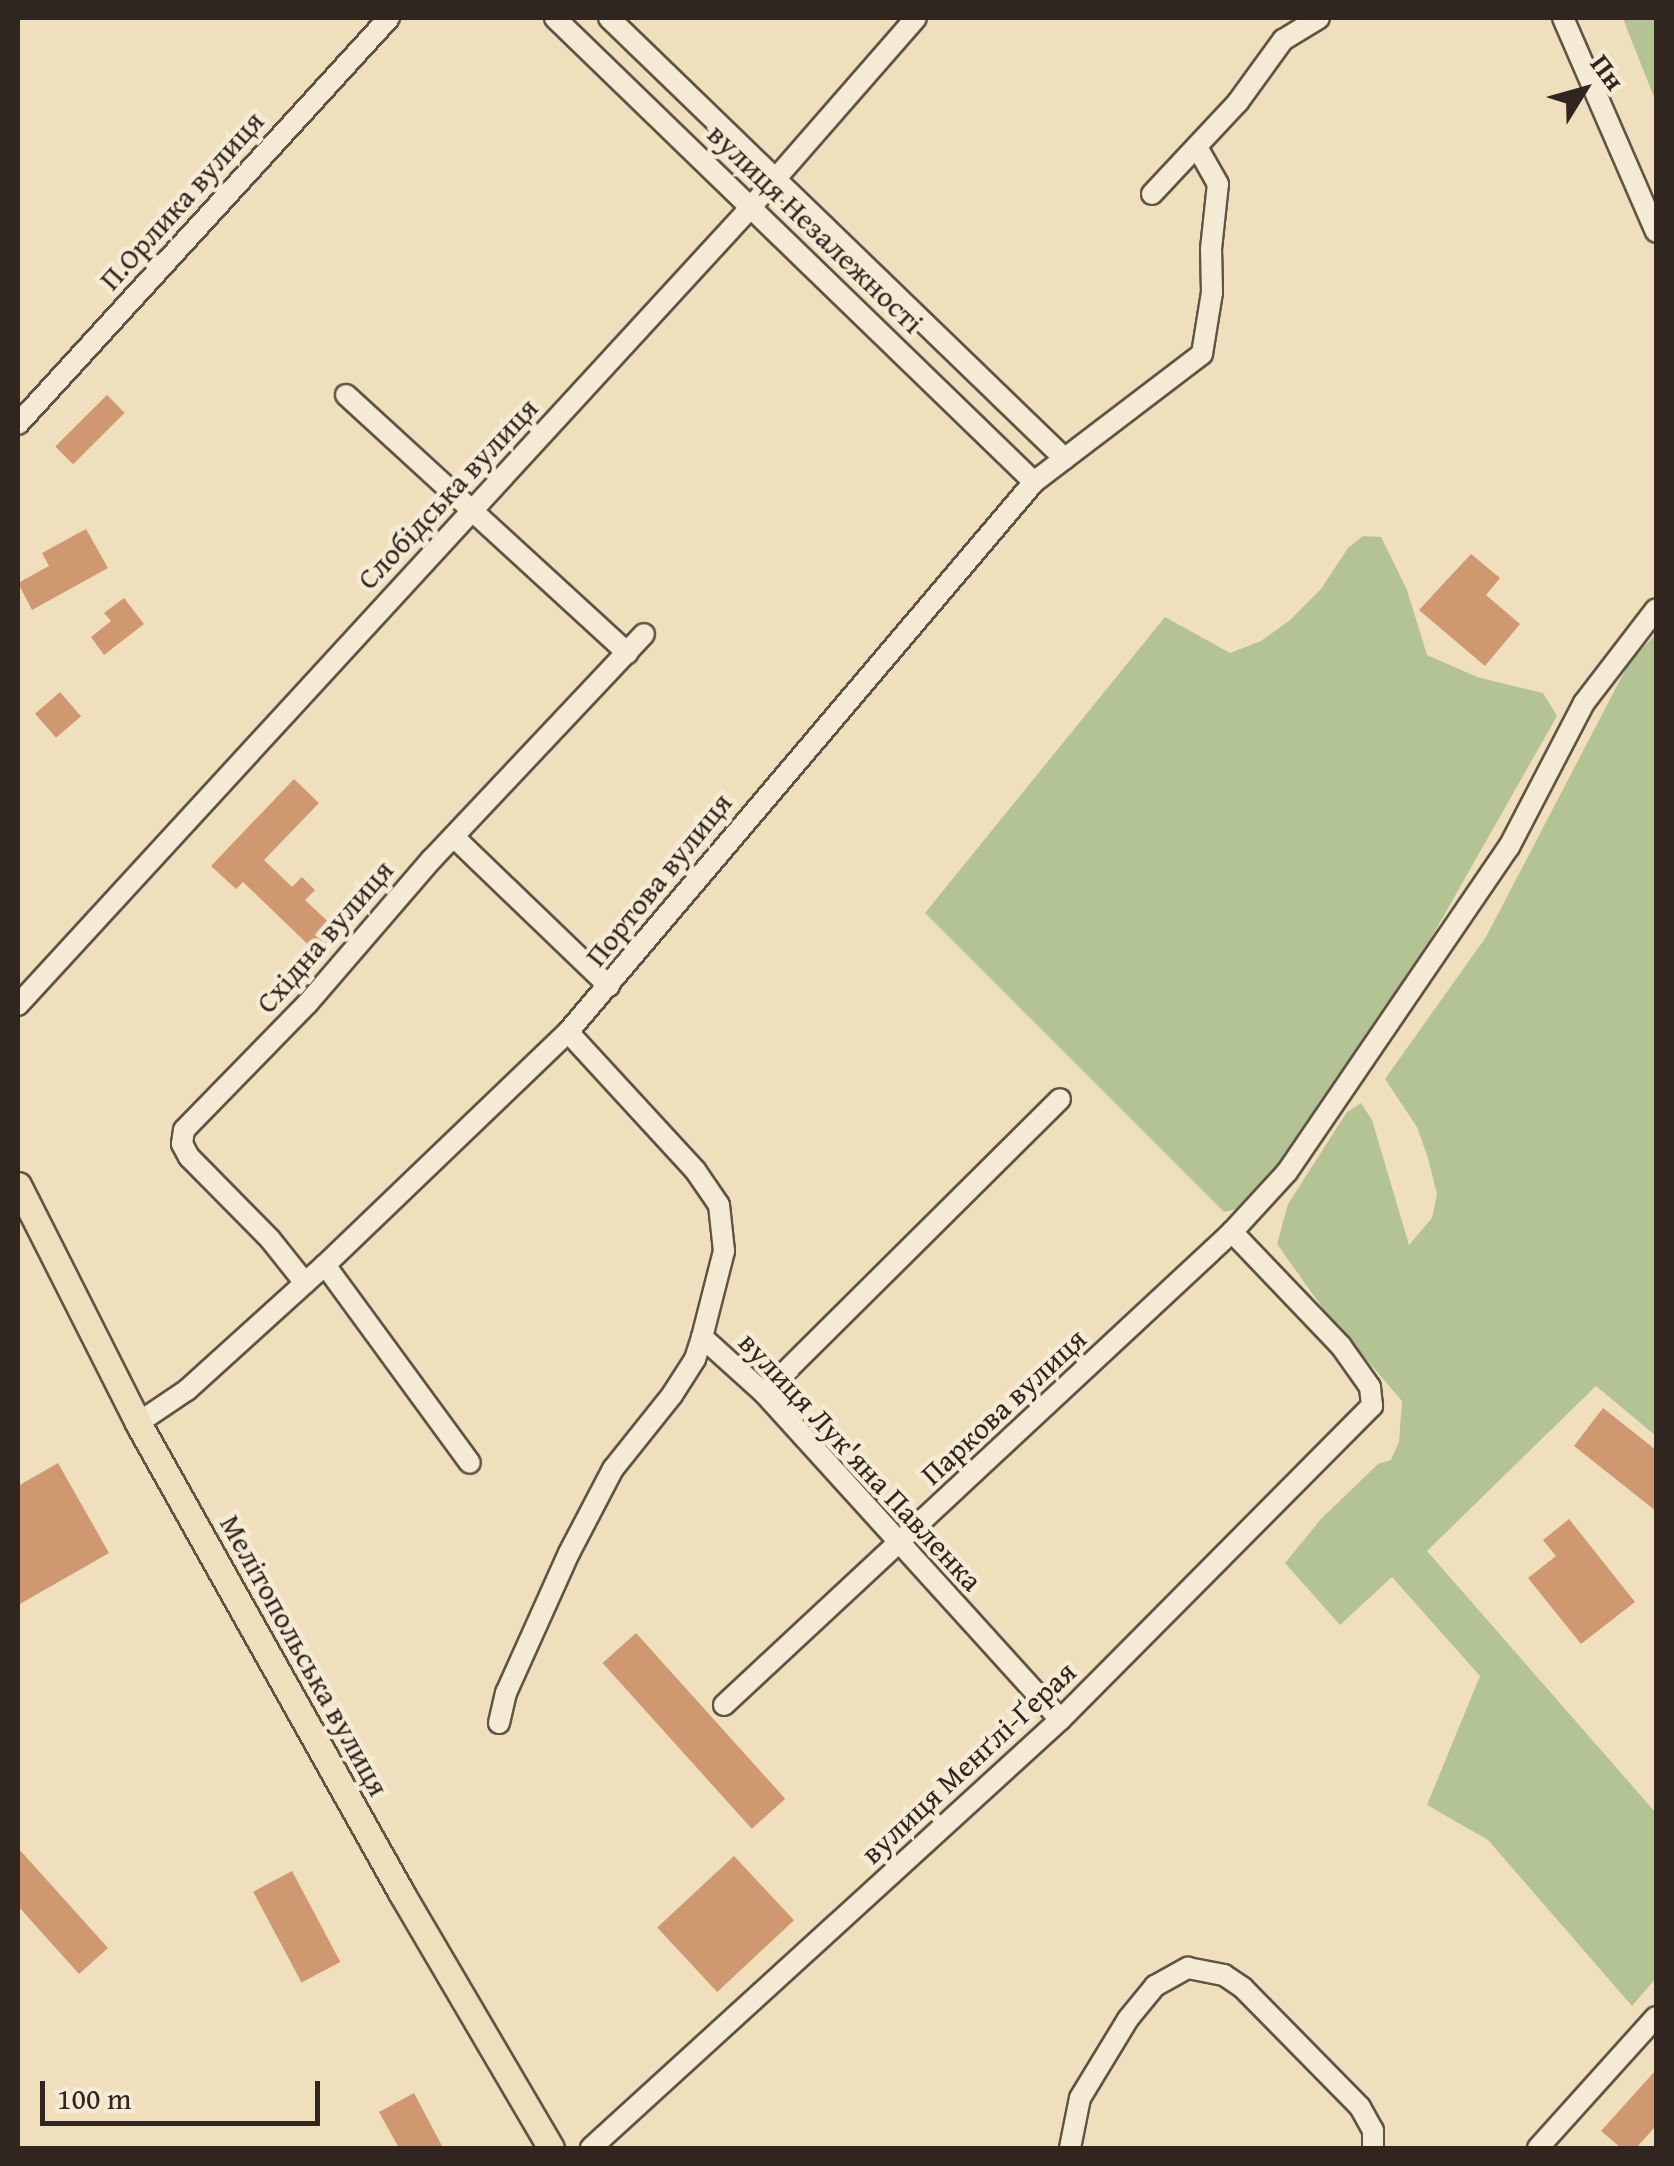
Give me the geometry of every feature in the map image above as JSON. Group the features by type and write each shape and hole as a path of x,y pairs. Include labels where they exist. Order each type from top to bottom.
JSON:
{"main road":[{"name":"Мелітопольська вулиця","path":"18,1185 138,1422 402,1894 551,2148"}],"street":[{"name":"П.Орлика вулиця","path":"18,424 389,18"},
{"name":"вулиця Незалежності","path":"555,18 1034,482"},
{"name":"вулиця Незалежності","path":"609,18 1065,458"},
{"name":"Слобідська вулиця","path":"18,1005 751,207 916,18"},
{"path":"1152,194 1238,102 1283,40 1319,18"},
{"path":"1563,18 1656,232"},
{"name":"Портова вулиця","path":"138,1422 186,1390 325,1265 568,1032 1034,482 1202,354 1212,292 1211,238 1218,184 1197,148"},
{"path":"346,395 474,508 628,653"},
{"name":"Паркова вулиця","path":"724,1704 1232,1232 1287,1172 1510,847 1584,703 1656,609"},
{"name":"Східна вулиця","path":"306,1282 270,1239 189,1158 182,1144 184,1130 308,1003 454,836 644,634"},
{"path":"454,836 609,986"},
{"name":"вулиця Лук'яна Павленка","path":"568,1032 682,1156 719,1206 724,1251 702,1337 764,1393 1060,1720"},
{"path":"764,1393 1060,1099"},
{"name":"вулиця Менґлі-Ґерая","path":"591,2148 1060,1720 1372,1406 1370,1387 1342,1346 1232,1232"},
{"path":"325,1265 470,1463"},
{"path":"499,1724 506,1692 586,1519 613,1468 695,1359 702,1337"},
{"path":"1070,2148 1080,2098 1128,2019 1155,1986 1188,1968 1224,1975 1242,1988 1360,2107 1373,2130 1373,2148"},
{"path":"1538,2148 1656,2017"}],"green space":[{"path":"1623,18 1656,18 1656,102 1627,29"},
{"path":"1363,536 1381,537 1407,590 1427,655 1477,677 1543,693 1557,716 1426,947 1301,1136 1245,1207 1224,1212 925,913 1165,617 1230,653 1261,641 1289,621 1321,589 1348,548"},
{"path":"1656,634 1656,1436 1596,1386 1427,1551 1656,1813 1656,1978 1632,2006 1488,1840 1427,1805 1480,1676 1392,1577 1340,1625 1285,1563 1321,1519 1378,1464 1391,1460 1399,1442 1402,1401 1324,1310 1277,1244 1288,1204 1347,1112 1361,1103 1372,1120 1409,1245 1432,1218 1437,1194 1428,1158 1417,1127 1385,1079 1486,937 1630,661"}],"building":[{"path":"107,395 125,413 73,464 55,447"},
{"path":"86,529 108,568 32,610 18,583 49,566 42,553"},
{"path":"1471,554 1500,578 1486,595 1520,624 1485,666 1419,610"},
{"path":"124,598 144,624 104,655 91,637 111,621 104,613"},
{"path":"60,692 81,716 56,738 35,714"},
{"path":"294,779 319,803 264,860 292,887 302,877 315,890 305,900 340,933 319,955 243,882 236,889 211,866"},
{"path":"1603,1408 1656,1450 1656,1511 1574,1446"},
{"path":"58,1463 109,1553 18,1605 18,1486"},
{"path":"1569,1519 1635,1602 1581,1644 1528,1578 1556,1556 1543,1540"},
{"path":"636,1633 785,1799 752,1829 603,1663"},
{"path":"18,1848 108,1948 79,1974 18,1906"},
{"path":"734,1856 794,1920 717,1992 657,1928"},
{"path":"292,1871 340,1962 302,1983 253,1892"},
{"path":"1656,2070 1656,2126 1636,2148 1621,2148 1601,2131"},
{"path":"414,2093 443,2148 399,2148 379,2112"}]}
